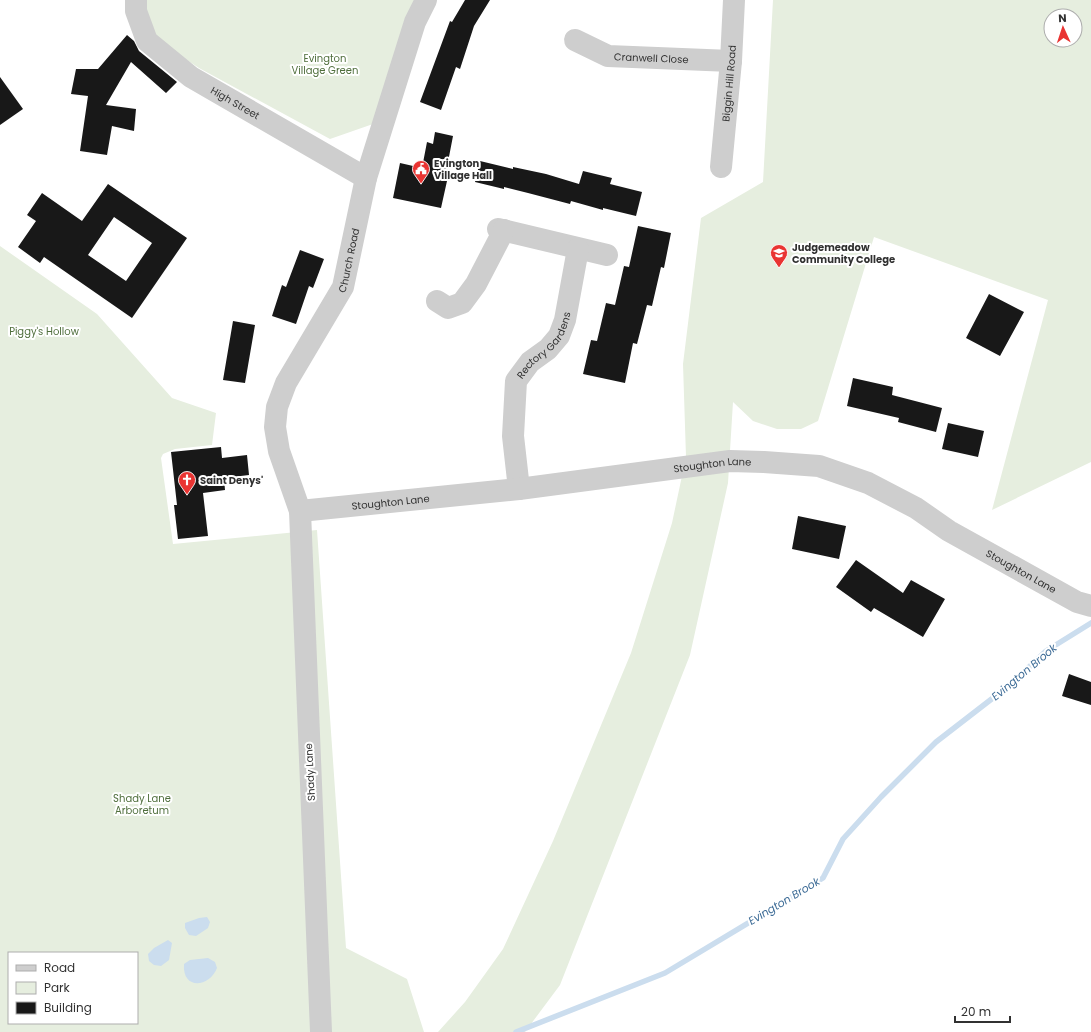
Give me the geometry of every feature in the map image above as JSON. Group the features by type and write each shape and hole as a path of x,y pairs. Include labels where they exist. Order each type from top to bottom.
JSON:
{"street":[{"name":"High Street","path":"136,0 136,11 147,41 191,77 366,178"},
{"name":"Church Road","path":"300,512 279,451 275,427 277,406 286,383 343,288 366,178 415,22 426,0"},
{"name":"Biggin Hill Road","path":"721,167 731,61 734,0"},
{"name":"Cranwell Close","path":"575,40 608,56 731,61"},
{"path":"437,301 448,308 462,304 476,284 501,229 607,255"},
{"name":"Rectory Gardens","path":"519,489 513,436 516,382 530,362 548,349 559,336 565,320 578,249"},
{"name":"Stoughton Lane","path":"300,512 519,489 730,462 764,462 819,466 868,483 903,501 916,508 949,532 1077,602 1091,606"},
{"name":"Shady Lane","path":"300,512 321,1030"}],"green space":[{"name":"Evington Village Green","path":"144,0 419,0 373,124 330,139 199,68 161,43 150,28"},
{"name":"Judgemeadow Community College","path":"773,0 1091,0 1091,462 992,510 1048,300 874,237 818,421 801,429 777,429 753,421 733,402 728,483 690,655 560,985 525,1032 438,1032 465,1002 503,949 553,841 631,653 672,523 686,457 683,364 701,218 763,182"},
{"name":"Shady Lane Arboretum","path":"0,246 97,314 172,398 216,413 212,445 175,449 163,454 161,458 173,544 317,530 346,948 407,979 424,1032 0,1032"}],"water":[{"path":"207,917 210,922 208,928 196,936 189,935 185,928 185,923"},
{"path":"168,940 172,943 169,960 161,966 154,965 149,961 148,954 154,948"},
{"path":"208,958 215,962 217,968 213,975 203,982 191,982 187,978 184,964 190,960"}],"building":[{"path":"465,0 490,0 474,26 460,69 456,67 441,110 420,102 450,21 452,22"},
{"path":"127,35 134,41 139,51 177,82 166,93 131,62 106,105 136,109 134,131 112,126 107,155 80,151 88,96 71,94 76,69 98,69"},
{"path":"0,77 23,109 0,125"},
{"name":"Evington Village Hall","path":"435,132 453,136 448,162 451,163 441,208 393,198 400,163 422,168 427,142 433,144"},
{"path":"480,161 513,169 513,167 546,174 579,184 583,171 612,178 610,184 642,192 636,216 603,208 603,210 571,201 570,204 504,187 504,189 475,182"},
{"path":"108,184 187,238 132,318 44,257 40,263 18,247 36,221 27,215 42,193 82,221","holes":["114,217 152,243 126,281 88,255"]},
{"path":"638,226 671,233 664,268 661,267 652,306 647,305 637,344 633,343 625,383 583,374 591,340 597,341 606,303 615,305 624,266 629,267"},
{"path":"300,250 324,259 313,288 309,286 296,324 272,316 282,285 286,287"},
{"path":"989,294 1024,312 1000,356 966,338"},
{"path":"233,321 255,325 245,383 223,380"},
{"path":"853,378 893,387 892,395 942,408 936,432 898,422 899,418 847,406"},
{"path":"948,423 984,431 978,457 942,449"},
{"name":"Saint Denys'","path":"221,447 222,458 247,455 249,475 224,478 225,490 203,493 208,536 178,539 174,505 177,505 171,452"},
{"path":"798,516 846,526 839,559 792,549"},
{"path":"856,560 903,593 911,580 945,599 923,637 874,608 871,612 836,587"},
{"path":"1069,674 1091,682 1091,705 1062,696"}],"waterway":[{"name":"Evington Brook","path":"516,1032 665,973 823,878 843,839 881,797 936,742 1011,684 1046,651 1091,623"}],"place":[{"name":"Evington Village Hall","path":"421,184"},
{"name":"Judgemeadow Community College","path":"779,268"},
{"name":"Saint Denys'","path":"187,495"}],"park label":[{"name":"Piggy's Hollow","path":"44,331"}]}
